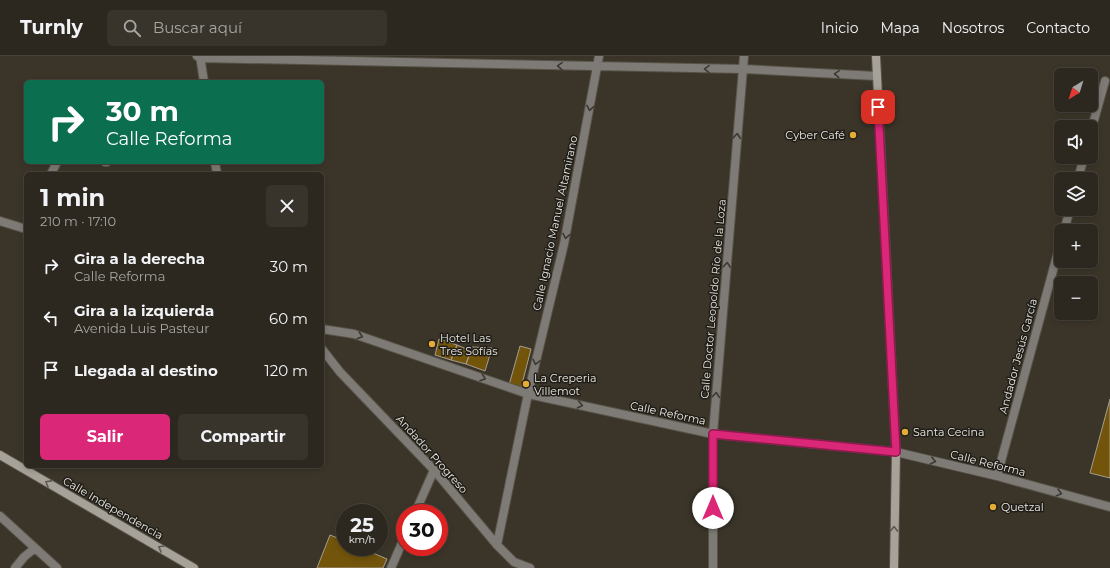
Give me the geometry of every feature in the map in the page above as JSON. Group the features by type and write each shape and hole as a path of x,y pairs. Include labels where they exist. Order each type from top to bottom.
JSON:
{"street":[{"name":"Calle Ignacio Manuel Altamirano","path":"497,545 528,394 564,244 599,56"},
{"name":"Calle Doctor Leopoldo Río de la Loza","path":"713,568 713,434 744,56"},
{"path":"876,56 896,452 894,568"},
{"path":"204,80 199,57 742,69 876,76"},
{"path":"1094,120 1105,81"},
{"path":"0,221 24,227"},
{"name":"Andador Jesús García","path":"997,476 1054,267"},
{"name":"Calle Reforma","path":"324,329 354,334 528,394 713,434 896,452 997,476 1110,507"},
{"name":"Andador Progreso","path":"324,351 340,372 434,470 497,545 514,562 530,568"},
{"name":"Calle Independencia","path":"0,455 194,568"},
{"path":"419,504 434,470"},
{"path":"0,516 57,568"},
{"path":"15,568 24,557 36,548"},
{"path":"391,568 396,556"}],"building":[{"path":"439,339 457,345 451,360 435,355"},
{"path":"457,345 471,351 466,364 451,360"},
{"path":"520,346 531,349 521,388 509,385"},
{"path":"472,347 492,348 485,371 466,364"},
{"path":"1110,399 1110,478 1090,473"},
{"path":"330,535 336,537 336,556 380,556 387,559 383,568 317,568"}],"place":[{"name":"Cyber Café","path":"853,135"},
{"name":"Hotel Las Tres Sofías","path":"432,344"},
{"name":"La Creperia Villemot","path":"526,384"},
{"name":"Santa Cecina","path":"905,432"},
{"name":"Quetzal","path":"993,507"}],"route":[{"path":"713,508 713,434 896,452 878,107"}]}
